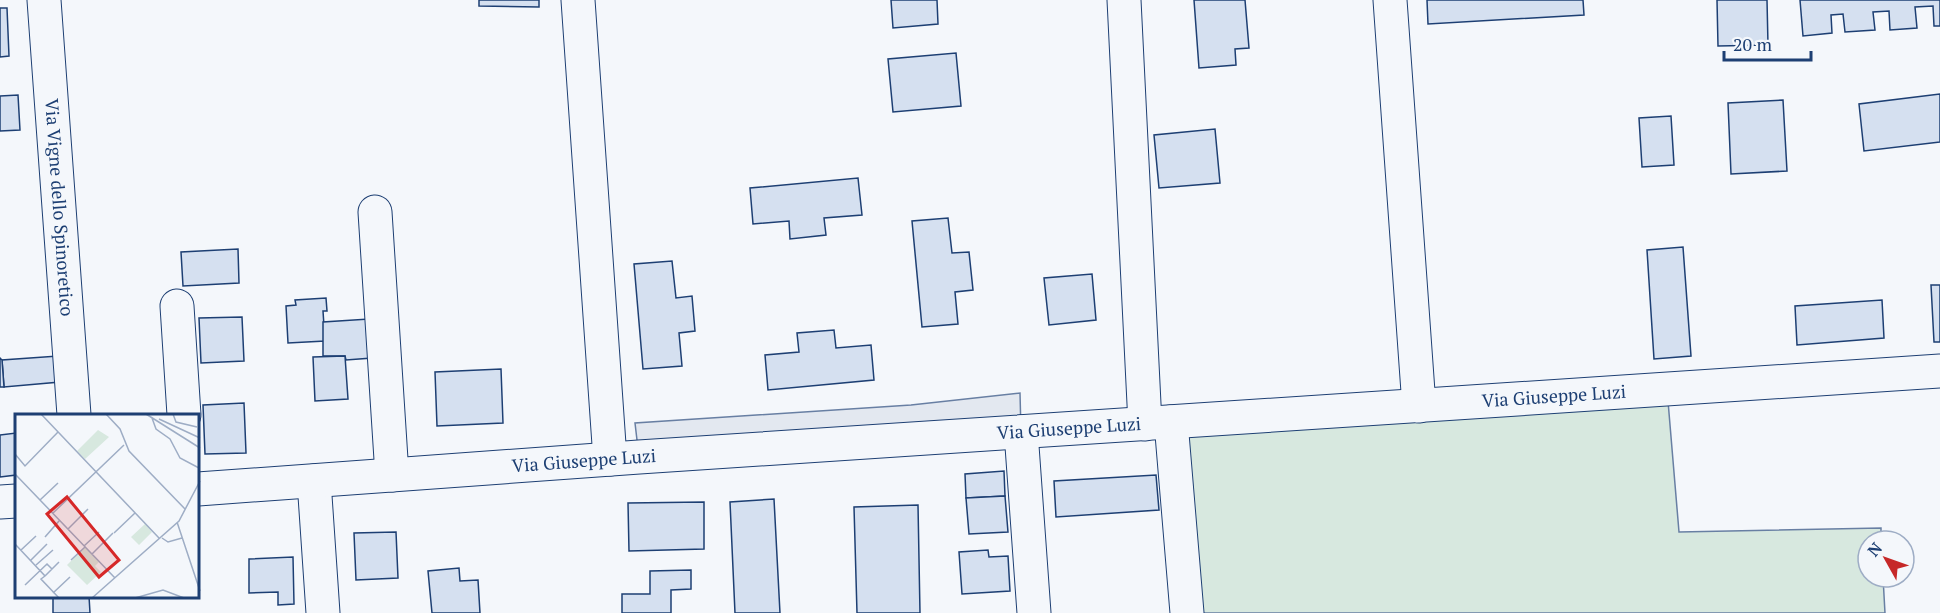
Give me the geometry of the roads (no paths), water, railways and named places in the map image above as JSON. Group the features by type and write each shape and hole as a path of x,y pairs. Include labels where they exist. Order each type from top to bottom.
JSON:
{"street":[{"name":"Via Vigne dello Spinoretico","path":"44,0 74,414"},
{"path":"578,0 610,459"},
{"path":"1125,0 1158,423 1187,613"},
{"path":"1390,0 1419,406"},
{"path":"375,212 392,475"},
{"path":"177,306 184,414"},
{"name":"Via Giuseppe Luzi","path":"200,489 610,459 1940,371"},
{"path":"1021,432 1034,613"},
{"path":"314,481 323,613"},
{"path":"0,502 15,501"}]}
